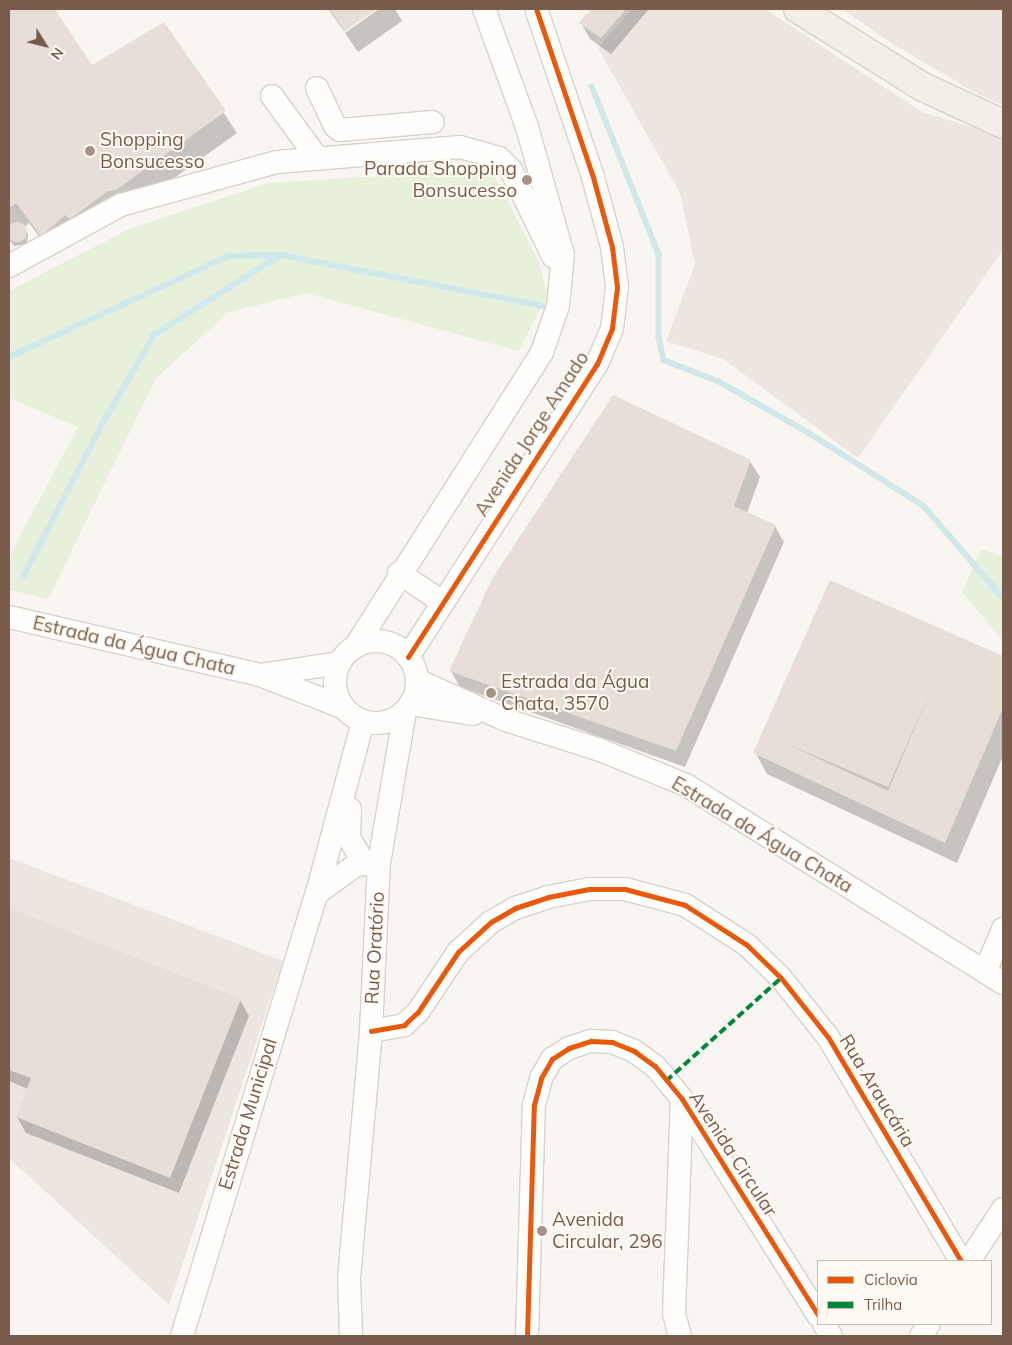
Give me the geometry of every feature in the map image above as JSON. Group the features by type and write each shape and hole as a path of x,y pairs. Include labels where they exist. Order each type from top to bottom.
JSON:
{"main road":[{"path":"798,9 923,87 1003,124"},
{"path":"830,9 884,46 986,104 1003,110"}],"street":[{"name":"Avenida Jorge Amado","path":"354,647 399,573 542,352 558,306 563,255 532,145 484,9"},
{"name":"Avenida Jorge Amado","path":"408,657 441,601 597,364 612,328 616,287 612,247 593,177 536,9"},
{"path":"317,88 335,126 340,130 433,122"},
{"path":"272,96 318,159"},
{"path":"9,266 121,205 277,162 460,147 499,158 511,170 562,275"},
{"path":"399,573 441,601"},
{"name":"Estrada da Água Chata","path":"9,617 260,675 342,706"},
{"path":"366,642 389,643 408,657 417,680 408,708 386,722 363,722 342,706 336,693 335,678 339,663 354,647 366,642"},
{"name":"Estrada da Água Chata","path":"260,675 339,663"},
{"name":"Estrada da Água Chata","path":"417,680 506,720 600,750 686,785 994,977"},
{"name":"Estrada da Água Chata","path":"408,708 506,720"},
{"name":"Rua Oratório","path":"351,1336 349,1278 371,1031 371,863 408,708"},
{"name":"Estrada Municipal","path":"182,1336 183,1324 317,893 363,722"},
{"path":"317,893 349,869 371,863 349,838 352,768"},
{"name":"Rua Araucária","path":"371,1031 404,1025 418,1012 458,952 491,922 515,908 548,897 589,889 625,889 685,905 747,945 781,978 828,1037 960,1260"},
{"path":"994,977 1003,929"},
{"name":"Avenida Circular","path":"527,1336 534,1105 541,1078 552,1059 569,1048 591,1041 612,1042 634,1051 655,1066 682,1099 817,1313"},
{"path":"680,1336 674,1314 682,1099"},
{"path":"970,1260 1003,1208"},
{"path":"825,1325 831,1336"},
{"path":"921,1336 928,1325"}],"shaded area":[{"path":"632,9 765,9 922,112 1003,136 1003,250 858,458 723,359 666,341 695,264 680,193 598,48"},
{"path":"842,9 1003,9 1003,105 981,96 893,44"},
{"path":"9,858 283,961 169,1305 9,1158"}],"green space":[{"path":"491,169 539,262 547,295 519,351 306,293 229,312 156,378 48,599 9,590 9,557 78,427 9,398 9,291 129,229 269,183"},
{"path":"981,549 1003,557 1003,641 962,592"}],"building":[{"name":"Shopping Bonsucesso","path":"9,9 55,9 92,65 164,22 226,111 116,190 108,191 70,219 65,215 41,236 16,203 9,208"},
{"path":"329,9 377,9 345,31"},
{"path":"591,9 626,9 601,38 579,23"},
{"path":"13,222 21,222 27,228 27,236 21,242 13,242 7,236 7,228"},
{"path":"613,395 751,460 734,506 776,525 676,751 449,671 492,579"},
{"path":"830,580 1003,656 1003,708 945,843 753,753","holes":["933,685 888,791 785,743 888,787"]},
{"path":"9,908 241,999 170,1178 16,1117 31,1078 9,1070"}],"waterway":[{"path":"592,86 659,254 659,337 664,360 718,381 809,433 924,506 1003,598"},
{"path":"9,357 229,256 281,255 543,306"},
{"path":"23,577 104,421 154,335 279,256"}],"marked path":[{"path":"666,1081 781,978"}],"cycle path":[{"path":"408,657 597,364 612,328 617,287 612,247 593,177 536,9"},
{"path":"371,1031 404,1025 418,1012 458,952 491,922 515,908 548,897 589,889 625,889 685,905 747,945 781,978 828,1037 960,1260"},
{"path":"527,1336 534,1105 541,1078 552,1059 569,1048 591,1041 612,1042 634,1051 655,1066 682,1099 817,1313"}],"place":[{"name":"Shopping Bonsucesso","path":"90,151"},
{"name":"Parada Shopping Bonsucesso","path":"527,180"},
{"name":"Estrada da Água Chata, 3570","path":"491,693"},
{"name":"Avenida Circular, 296","path":"542,1231"}]}
